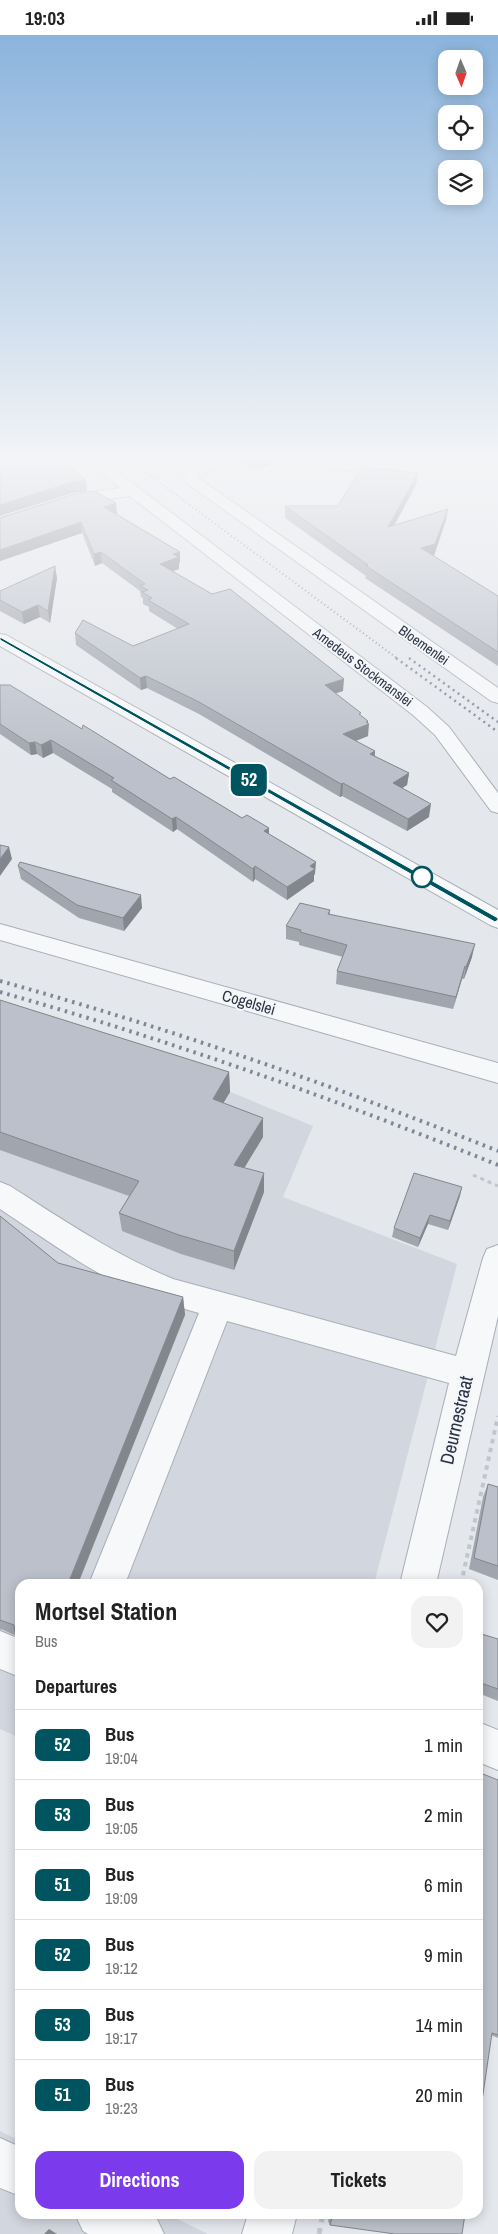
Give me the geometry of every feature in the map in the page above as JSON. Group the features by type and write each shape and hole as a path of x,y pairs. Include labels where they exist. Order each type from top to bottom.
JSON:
{"street":[{"name":"Amedeus Stockmanslei","path":"222,560 420,711 442,731 498,807"},
{"name":"Bloemenlei","path":"304,560 498,697"},
{"path":"0,639 498,920"},
{"name":"Cogelslei","path":"0,932 498,1073"},
{"path":"0,1194 91,1253 128,1274 169,1291 467,1374"},
{"name":"Deurnestraat","path":"419,1579 467,1374 498,1258"},
{"path":"109,1579 218,1305"},
{"path":"0,1651 15,1656"},
{"path":"483,1744 498,1750"},
{"path":"0,2162 15,2170"},
{"path":"110,2219 139,2234"},
{"path":"267,2234 271,2219"}],"path":[{"path":"473,1175 498,1186"},
{"path":"462,1579 498,1417"},
{"path":"319,2234 322,2219"}],"shaded area":[{"path":"0,1015 124,1048 313,1126 283,1197 457,1264 375,1579 15,1579 15,1736 0,1729"},
{"path":"0,2131 15,2138 15,2219 177,2219 208,2234 0,2234"}],"building":[{"path":"111,560 172,560 160,564 212,594 230,589 344,679 325,685 361,713 359,714 369,724 343,734 375,751 370,754 409,773 393,783 431,804 408,819 343,783 341,784 199,702 146,676 140,678 75,633 83,620 133,646 189,624 148,600 152,598 142,592 148,590 140,586 145,584"},
{"path":"360,560 440,560 498,596 498,652 366,566 368,565"},
{"path":"55,566 48,611 38,605 22,612 0,600 0,591"},
{"path":"0,685 10,685 82,729 83,725 170,779 174,777 242,818 247,815 269,828 264,831 316,862 310,866 315,869 287,887 255,866 253,869 176,817 172,819 111,780 114,778 51,740 41,745 35,742 29,743 0,724"},
{"path":"0,845 9,847 0,859"},
{"path":"20,862 141,895 123,918 77,905 18,866"},
{"path":"300,903 330,910 328,914 475,944 465,966 456,997 337,971 347,945 300,932 301,930 286,926"},
{"path":"0,1000 229,1072 213,1099 263,1118 234,1165 264,1173 234,1251 179,1235 119,1213 139,1181 0,1132"},
{"path":"414,1173 462,1187 450,1221 430,1215 420,1238 394,1228"},
{"path":"0,1216 58,1263 183,1297 70,1579 15,1579 15,1632 14,1625 0,1620"},
{"path":"488,1484 498,1487 498,1566 474,1558"},
{"path":"483,1634 498,1639 498,1689 483,1684"},
{"path":"483,1774 498,1780 498,2035 492,2033 483,2094"},
{"path":"332,2219 464,2219 462,2234 395,2234 330,2225"}],"railway":[{"path":"264,560 398,659"},
{"path":"396,658 498,732"},
{"path":"409,658 498,722"},
{"path":"0,981 126,1018 251,1059 498,1151"},
{"path":"0,992 189,1050 375,1117 498,1165"}],"bus line":[{"name":"52","path":"0,639 498,920"}]}
